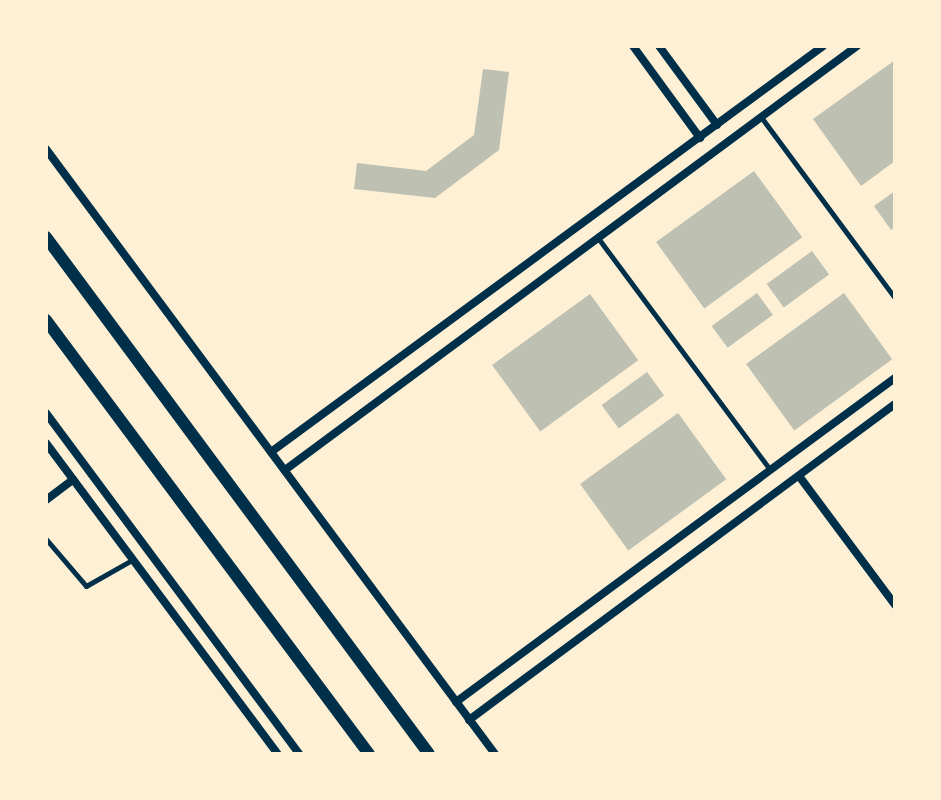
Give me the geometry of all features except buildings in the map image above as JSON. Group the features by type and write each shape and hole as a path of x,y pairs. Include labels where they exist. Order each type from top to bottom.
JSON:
{"street":[{"path":"633,46 700,138"},
{"path":"659,46 717,125"},
{"path":"271,452 823,46"},
{"path":"285,470 857,46"},
{"path":"674,102 691,89"},
{"path":"46,149 495,754"},
{"path":"46,237 429,754"},
{"path":"46,320 369,754"},
{"path":"456,702 895,378"},
{"path":"469,720 895,404"},
{"path":"46,413 299,754"},
{"path":"46,443 278,754"},
{"path":"799,476 895,605"},
{"path":"46,500 73,480"}],"lane":[{"path":"761,117 895,298"},
{"path":"598,238 771,471"},
{"path":"46,539 86,586 132,560"}]}
